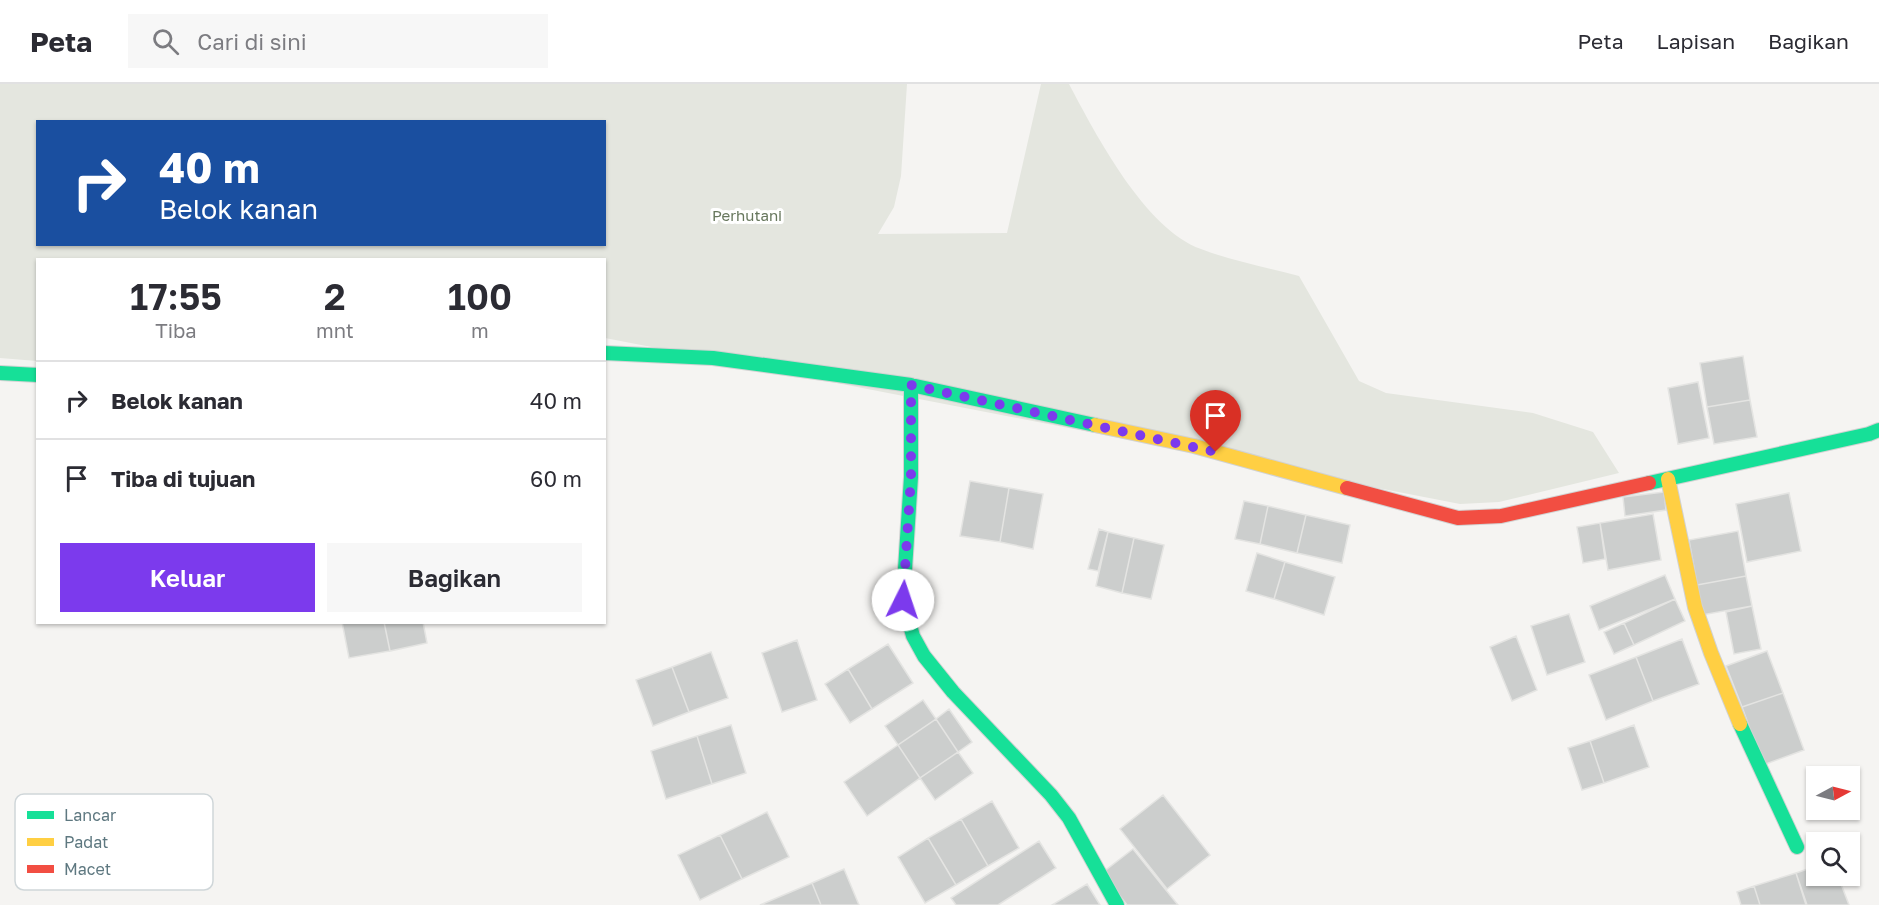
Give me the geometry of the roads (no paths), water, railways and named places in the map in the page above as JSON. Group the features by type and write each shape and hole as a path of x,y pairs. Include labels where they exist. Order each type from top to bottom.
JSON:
{"street":[{"path":"606,352 713,358 911,385 1194,446 1458,518 1501,516 1879,430"},
{"path":"0,373 36,375"},
{"path":"911,385 911,477 903,600 913,636 924,656 953,692 1051,795 1069,818 1117,905"},
{"path":"1668,479 1687,572 1701,624 1737,714 1797,847"}],"park label":[{"name":"Perhutani","path":"747,216"}]}
